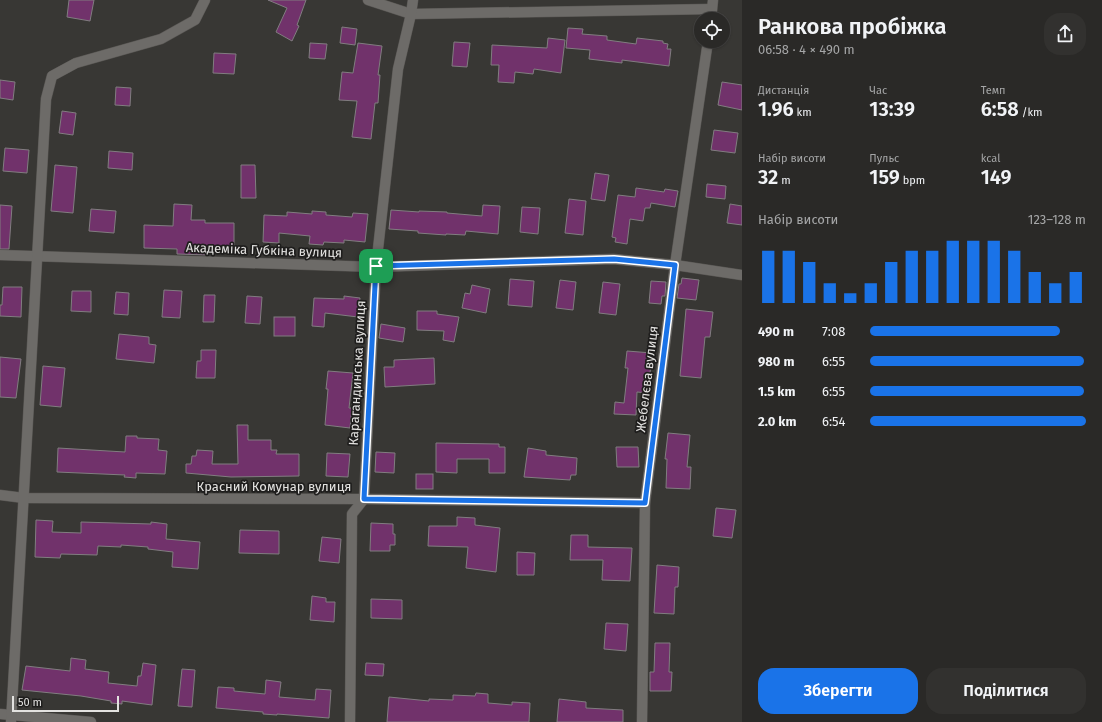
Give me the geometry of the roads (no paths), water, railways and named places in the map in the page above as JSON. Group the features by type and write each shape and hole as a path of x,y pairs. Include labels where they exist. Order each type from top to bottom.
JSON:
{"street":[{"path":"11,719 46,99 52,76 76,63 160,39 195,20 205,0"},
{"path":"368,0 411,14 712,9"},
{"name":"Карагандинська вулиця","path":"364,499 376,266 398,69 413,0"},
{"name":"Жебелєва вулиця","path":"642,722 645,503 675,265 707,48"},
{"name":"Академіка Губкіна вулиця","path":"0,254 376,266 614,259 675,265 742,275"},
{"name":"Красний Комунар вулиця","path":"0,495 24,498 364,499 645,503"},
{"path":"350,722 352,514 364,499"},
{"path":"0,714 11,719 91,722"}]}
